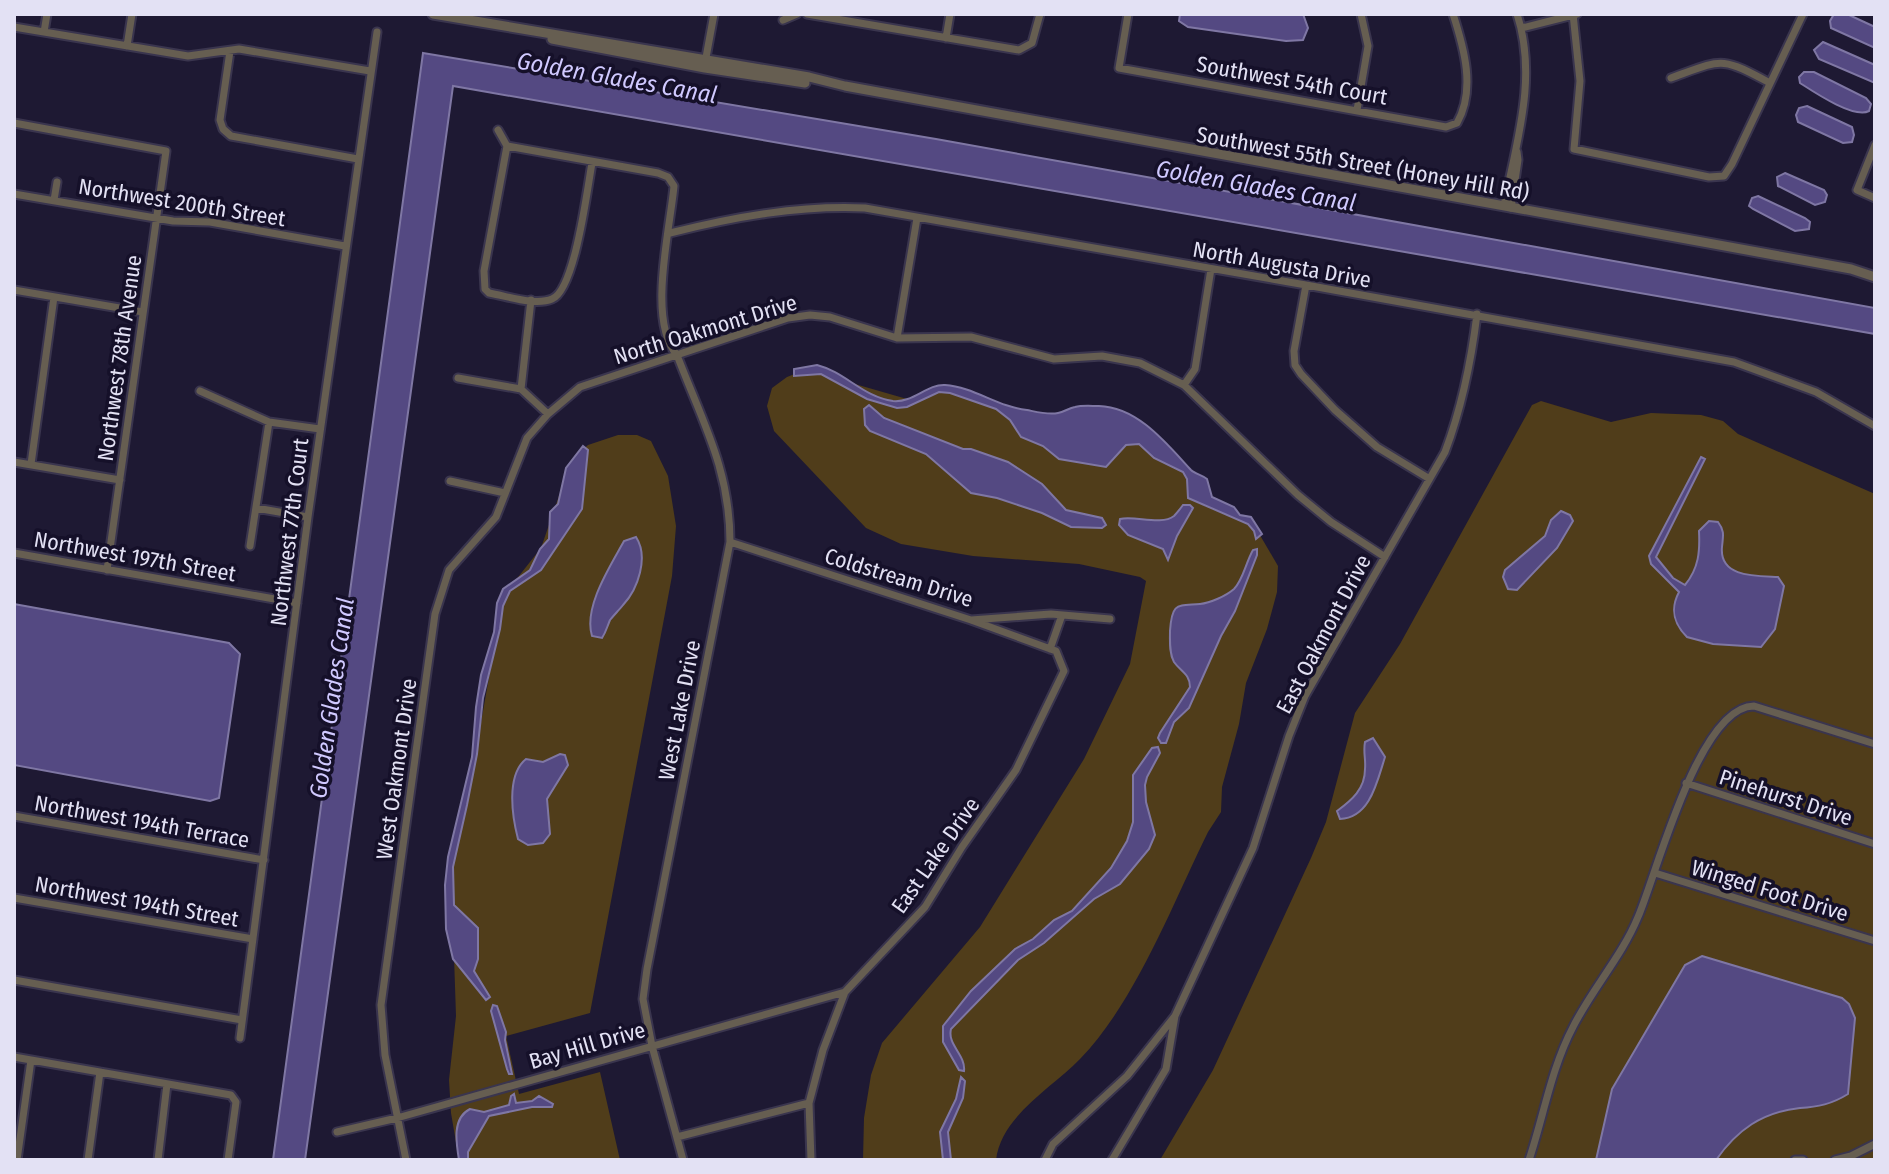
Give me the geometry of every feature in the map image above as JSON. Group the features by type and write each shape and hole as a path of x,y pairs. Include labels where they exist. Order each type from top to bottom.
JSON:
{"street":[{"path":"44,32 47,14"},
{"path":"127,46 132,14"},
{"name":"Southwest 55th Street (Honey Hill Rd)","path":"433,14 595,48 705,64 759,77 845,86 1851,269 1875,277"},
{"path":"705,64 714,14"},
{"path":"783,20 797,14"},
{"path":"807,14 1015,50 1029,46 1035,36 1040,14"},
{"path":"946,38 950,14"},
{"name":"Southwest 54th Court","path":"1128,14 1119,68 1446,127 1457,123 1465,110 1467,76 1464,46 1453,14"},
{"path":"1357,110 1368,46 1361,14"},
{"path":"1507,207 1518,160 1526,67 1522,28 1517,14"},
{"path":"1522,28 1574,14 1580,81 1574,149 1709,177 1724,176 1803,14"},
{"path":"14,27 188,56 239,49 370,71"},
{"name":"Northwest 77th Court","path":"240,1038 308,517 377,32"},
{"path":"230,51 220,120 223,129 231,136 358,159"},
{"path":"1671,78 1717,61 1735,64 1770,83"},
{"name":"Northwest 78th Avenue","path":"14,123 166,151 107,570"},
{"path":"498,130 507,146 484,271 485,289 489,293 531,300 555,298 567,282 592,163 507,146"},
{"path":"1875,145 1857,190 1875,198"},
{"name":"West Lake Drive","path":"592,163 658,173 668,177 674,186 670,233 662,273 662,320 670,346 677,355 720,462 730,512 730,542 643,999 652,1046 683,1160"},
{"path":"54,200 57,182"},
{"name":"Northwest 200th Street","path":"14,194 157,219 210,222 345,246"},
{"name":"North Augusta Drive","path":"670,233 726,219 812,208 865,208 1380,300 1477,314 1734,362 1816,392 1875,426"},
{"path":"897,338 917,218"},
{"path":"1184,385 1195,369 1211,269"},
{"path":"1306,285 1294,351 1295,365 1335,410 1377,447 1428,478"},
{"path":"14,290 143,312"},
{"path":"31,464 54,297"},
{"path":"521,389 531,300"},
{"name":"East Oakmont Drive","path":"1045,1160 1053,1144 1127,1076 1175,1016 1253,848 1305,696 1445,452 1470,370 1477,314"},
{"name":"North Oakmont Drive","path":"548,414 580,387 788,318 810,315 830,317 897,338 971,337 1054,359 1102,356 1140,363 1184,385 1298,495 1331,522 1385,557"},
{"path":"458,378 521,389 548,414"},
{"path":"200,391 269,422 320,429"},
{"name":"West Oakmont Drive","path":"406,1160 385,1055 381,1005 435,614 449,570 496,517 527,438 548,414"},
{"path":"250,546 269,422"},
{"path":"14,462 120,480"},
{"path":"450,481 505,493"},
{"path":"256,508 308,517"},
{"name":"Coldstream Drive","path":"730,542 971,620 1062,615 1110,619"},
{"name":"Northwest 197th Street","path":"14,553 297,603"},
{"path":"971,620 1050,649 1062,615"},
{"name":"East Lake Drive","path":"811,1160 809,1103 823,1050 845,992 925,907 1016,770 1064,671 1056,651 1050,649"},
{"path":"1529,1160 1557,1062 1573,1026 1637,920 1686,783 1716,731 1738,709 1754,706 1875,744"},
{"name":"Pinehurst Drive","path":"1686,783 1875,844"},
{"name":"Northwest 194th Terrace","path":"14,816 264,860"},
{"name":"Winged Foot Drive","path":"1655,873 1875,941"},
{"name":"Northwest 194th Street","path":"14,898 253,939"},
{"path":"14,980 242,1020"},
{"name":"Bay Hill Drive","path":"337,1132 397,1118 845,992"},
{"name":"East Oakmont Drive","path":"1112,1160 1166,1069 1175,1016"},
{"path":"14,1057 236,1098 228,1160"},
{"path":"17,1160 31,1060"},
{"path":"88,1160 100,1072"},
{"path":"158,1160 167,1084"},
{"path":"677,1137 809,1103"},
{"path":"1835,1160 1860,1153 1875,1144"},
{"path":"1795,1160 1803,1160"}],"shaded area":[{"path":"1180,14 1303,14 1308,28 1303,40 1286,41 1188,27 1179,21"},
{"path":"1834,14 1847,14 1875,27 1875,48 1831,28 1830,21"},
{"path":"1823,42 1875,65 1875,83 1819,59 1814,50"},
{"path":"423,53 936,139 1875,308 1875,334 453,86 305,1160 273,1160"},
{"path":"1804,72 1814,72 1866,98 1871,104 1869,111 1844,108 1800,83 1799,77"},
{"path":"1807,106 1852,127 1852,142 1843,143 1798,122 1796,115 1799,108"},
{"path":"1785,173 1824,190 1827,195 1825,202 1815,205 1778,186 1777,177"},
{"path":"1758,196 1805,218 1810,222 1809,229 1795,231 1753,209 1749,206 1752,198"},
{"path":"817,365 872,395 893,401 945,385 966,389 1016,408 1042,413 1058,413 1087,406 1113,408 1151,429 1193,471 1207,479 1212,497 1234,507 1240,515 1251,517 1262,534 1256,539 1248,524 1188,498 1187,479 1183,472 1154,458 1139,444 1126,445 1106,467 1059,459 1043,446 1021,437 1010,420 996,409 950,393 939,392 907,407 897,408 867,399 821,374 794,376 794,369"},
{"path":"805,370 826,372 848,382 907,399 941,390 1017,415 1091,413 1175,457 1207,495 1254,525 1278,566 1277,592 1267,629 1246,683 1222,787 1221,812 1208,832 1152,951 1119,1009 1080,1059 1017,1116 1000,1144 996,1160 863,1160 864,1118 871,1075 882,1043 980,927 1084,759 1130,664 1146,581 1140,577 1079,564 973,556 901,544 866,528 774,431 767,406 772,388 787,377"},
{"path":"1541,401 1611,422 1651,413 1701,415 1723,421 1738,434 1875,494 1875,1160 1160,1160 1213,1070 1311,858 1326,822 1355,713 1400,644 1532,405"},
{"path":"869,405 884,418 963,449 1008,462 1042,484 1066,510 1102,518 1106,525 1102,528 1071,527 1042,513 971,493 926,454 870,431 865,425 864,409"},
{"path":"618,435 637,435 651,441 668,476 676,526 672,576 590,1013 506,1036 519,1094 600,1072 620,1160 459,1160 449,1080 456,1016 451,867 501,610 511,586 541,548 576,456 588,445"},
{"path":"583,446 588,450 582,509 541,570 510,591 503,606 453,867 454,905 478,928 478,959 474,971 490,997 486,1000 453,959 446,929 448,857 472,757 481,675 494,632 497,603 503,589 530,570 540,549 549,539 550,512 558,504 566,468"},
{"path":"1701,457 1705,459 1656,557 1673,578 1685,585 1698,559 1699,531 1709,521 1718,522 1723,531 1723,557 1727,565 1741,573 1778,577 1784,586 1775,629 1761,647 1713,644 1687,637 1674,616 1674,604 1679,592 1651,564 1649,556"},
{"path":"1183,505 1193,508 1168,560 1163,549 1128,535 1119,525 1120,519 1126,518 1169,519"},
{"path":"1561,511 1570,515 1573,521 1557,548 1517,590 1508,589 1503,577 1505,570 1545,536 1551,520"},
{"path":"636,537 642,554 637,582 610,620 602,638 592,636 591,612 600,587 624,541"},
{"path":"1257,549 1235,611 1189,708 1174,722 1166,743 1161,743 1158,738 1160,733 1190,687 1187,676 1171,655 1170,631 1174,610 1208,602 1231,592 1240,581 1253,550"},
{"path":"14,604 229,643 240,654 219,798 210,801 14,765"},
{"path":"1373,738 1385,757 1371,797 1359,812 1340,819 1337,811 1352,798 1363,782 1365,742"},
{"path":"1158,747 1160,753 1145,785 1155,835 1149,849 1120,884 1094,899 1044,943 1018,960 951,1029 950,1035 964,1065 964,1071 959,1070 943,1042 943,1026 971,991 1015,949 1033,939 1054,920 1072,911 1111,868 1127,841 1133,822 1133,775 1152,748"},
{"path":"560,754 565,755 568,765 547,799 550,834 543,843 528,845 518,839 514,819 512,796 515,775 526,759 543,762"},
{"path":"1702,956 1842,998 1849,1004 1855,1018 1848,1094 1825,1104 1786,1110 1762,1118 1742,1131 1716,1160 1596,1160 1612,1089 1685,965"},
{"path":"493,1005 497,1006 506,1032 512,1074 507,1069 491,1011"},
{"path":"961,1077 965,1081 963,1098 948,1132 951,1160 943,1160 940,1132 956,1099"},
{"path":"514,1094 516,1103 532,1101 539,1096 553,1104 552,1107 532,1107 489,1116 468,1152 468,1160 459,1160 457,1131 464,1113 470,1109 484,1112 509,1105"}],"water label":[{"name":"Golden Glades Canal","path":"617,78"},
{"name":"Golden Glades Canal","path":"1256,186"},
{"name":"Golden Glades Canal","path":"332,698"}]}
